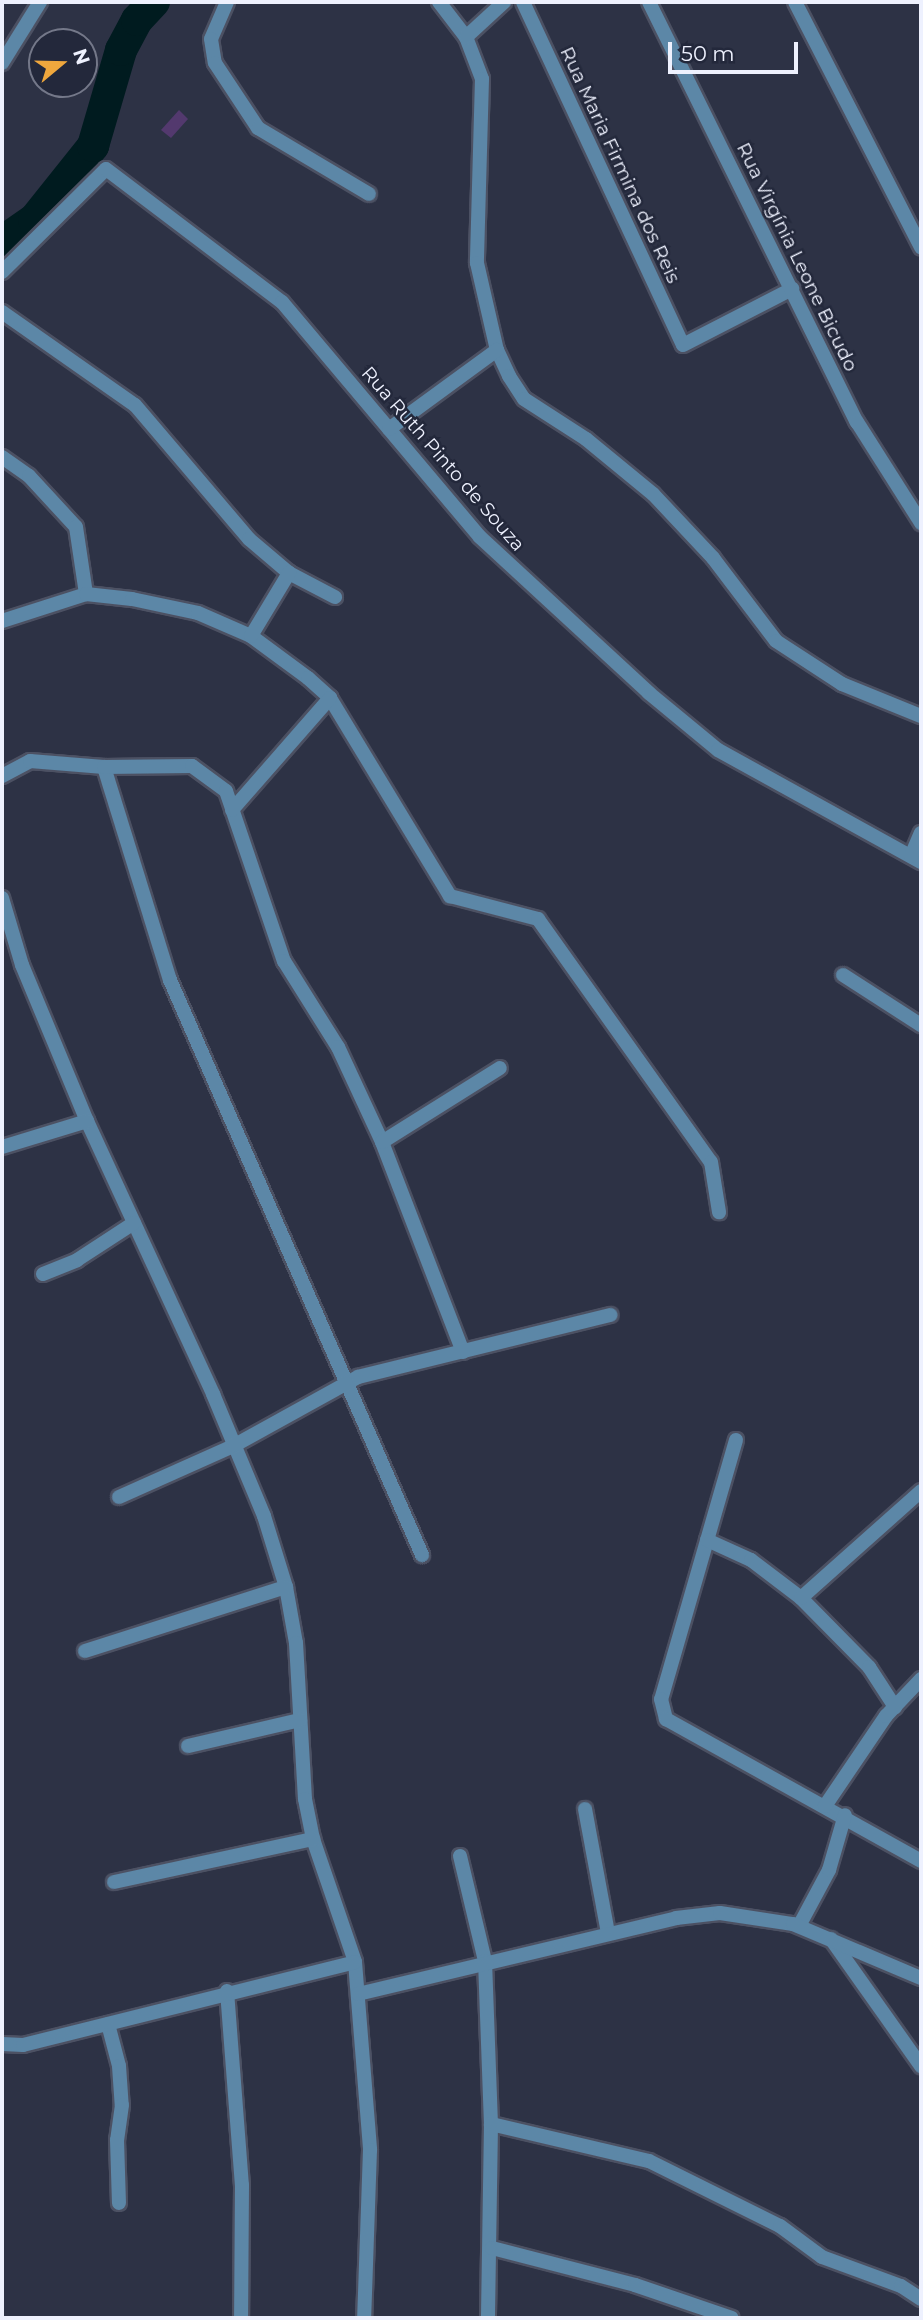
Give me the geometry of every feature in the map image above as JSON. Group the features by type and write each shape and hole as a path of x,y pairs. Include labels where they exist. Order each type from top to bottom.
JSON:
{"street":[{"path":"227,2 211,39 215,63 258,128 369,194"},
{"path":"439,2 466,37 482,79 477,263 497,350 524,398 586,439 653,494 713,558 776,641 842,684 921,716"},
{"path":"466,37 504,2"},
{"name":"Rua Maria Firmina dos Reis","path":"523,2 683,345 792,289"},
{"name":"Rua Virgínia Leone Bicudo","path":"649,2 857,422 921,523"},
{"path":"795,2 921,247"},
{"path":"2,62 37,3"},
{"name":"Rua Ruth Pinto de Souza","path":"2,272 107,169 282,302 480,537 719,750 916,859"},
{"path":"2,312 135,405 249,539 289,573 335,597"},
{"path":"389,429 497,350"},
{"path":"2,457 29,476 76,527 86,594"},
{"path":"251,636 289,573"},
{"path":"2,621 86,594 198,613 251,636 330,698 450,896 538,919 711,1162 719,1212"},
{"path":"232,810 330,698"},
{"path":"2,776 30,761 104,767 191,766 226,791 284,961 338,1047 382,1142 463,1352"},
{"path":"104,767 170,980 422,1555"},
{"path":"916,859 921,833"},
{"path":"2,898 22,965 87,1121 235,1446 286,1587 296,1643 300,1720 313,1839 355,1962 370,2150 364,2318"},
{"path":"843,975 921,1025"},
{"path":"382,1142 500,1068"},
{"path":"2,1147 87,1121"},
{"path":"43,1274 77,1259 134,1223"},
{"path":"119,1497 235,1446 358,1377 610,1315"},
{"path":"736,1440 662,1699 666,1719 716,1751 845,1815 921,1861"},
{"path":"801,1598 921,1491"},
{"path":"707,1540 751,1560 801,1598 869,1667 895,1707"},
{"path":"85,1651 286,1587"},
{"path":"825,1806 895,1707 921,1679"},
{"path":"188,1746 300,1720"},
{"path":"585,1809 608,1933"},
{"path":"799,1926 829,1870 845,1815"},
{"path":"114,1882 313,1839"},
{"path":"460,1856 485,1961 491,2124 492,2248 488,2318"},
{"path":"358,1994 608,1933 720,1913 799,1926 921,1978"},
{"path":"830,1938 921,2066"},
{"path":"2,2044 23,2045 227,1991 355,1962"},
{"path":"227,1991 242,2185 241,2318"},
{"path":"108,2024 119,2066 122,2105 117,2140 119,2203"},
{"path":"491,2124 649,2161 780,2225 822,2257 901,2286 921,2299"},
{"path":"492,2248 635,2285 732,2318"}],"building":[{"path":"179,110 188,119 171,138 161,130"}],"waterway":[{"path":"2,242 34,220 93,146 121,50 137,20 154,2"}]}
